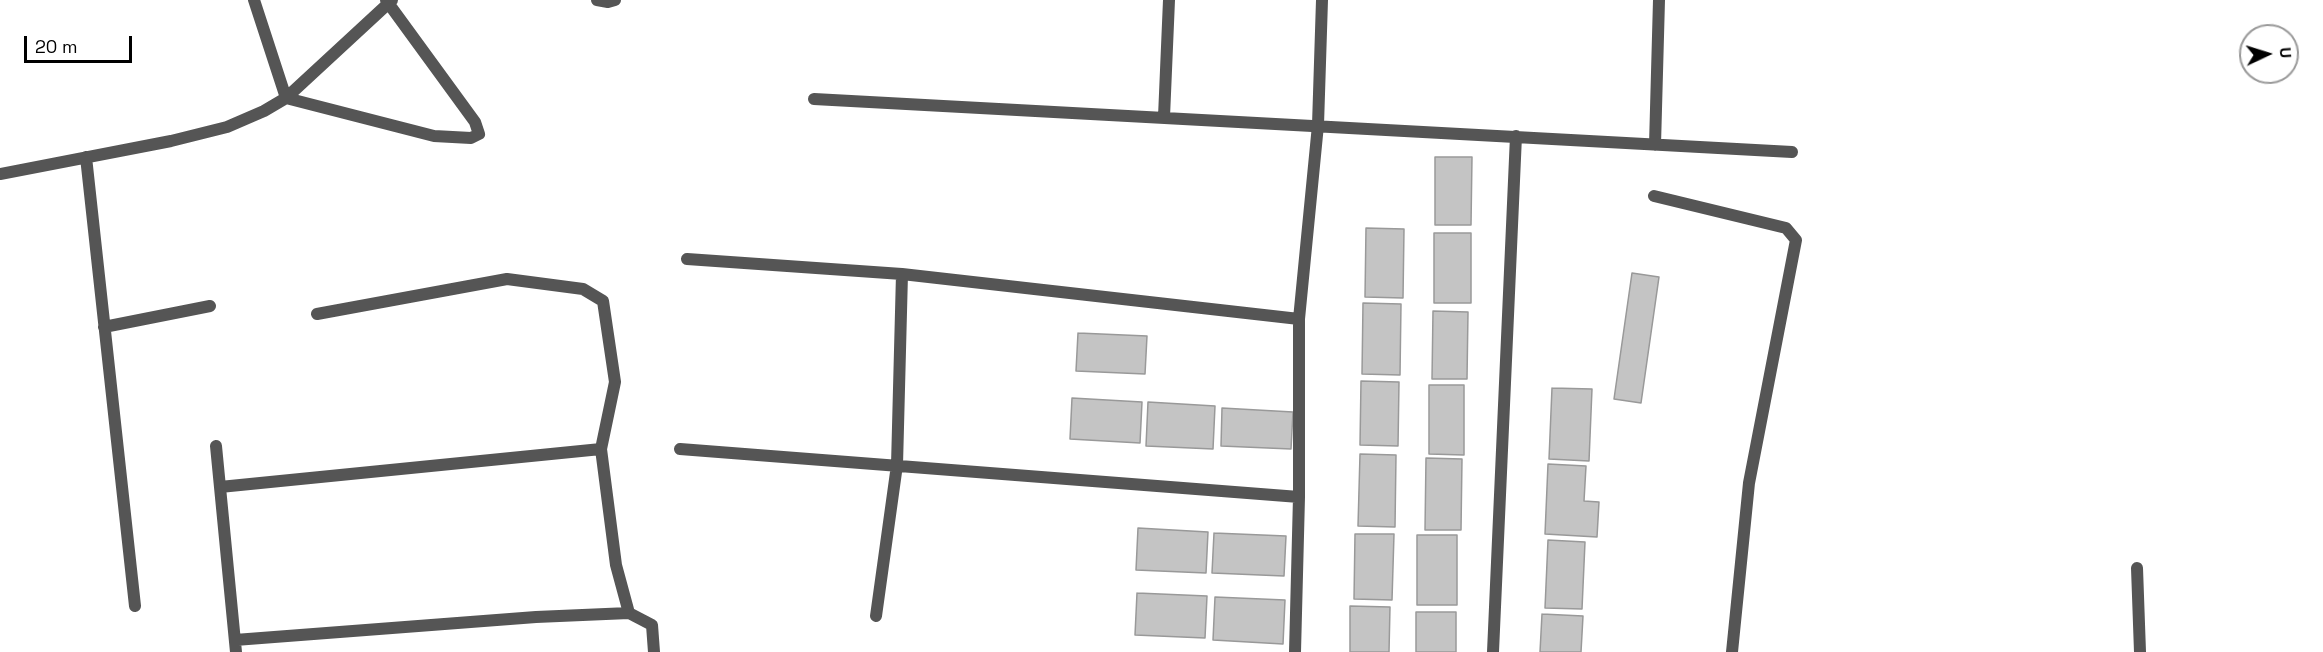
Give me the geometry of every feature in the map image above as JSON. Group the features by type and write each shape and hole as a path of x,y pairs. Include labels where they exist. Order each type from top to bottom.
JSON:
{"street":[{"path":"254,0 286,98"},
{"path":"597,0 608,2 615,0"},
{"path":"1164,117 1169,0"},
{"path":"1295,652 1299,497 1299,319 1318,125 1322,0"},
{"path":"1655,145 1659,0"},
{"path":"0,174 227,127 264,111 286,98 389,1 475,122 479,134 471,138 434,136 286,98"},
{"path":"814,99 1792,152"},
{"path":"1493,652 1516,136"},
{"path":"86,157 135,606"},
{"path":"1654,196 1786,228 1796,240 1749,483 1732,652"},
{"path":"687,259 902,274 1299,319"},
{"path":"876,616 897,465 902,274"},
{"path":"317,314 507,279 583,289 603,302 615,382 601,449 616,565 629,613"},
{"path":"104,327 210,306"},
{"path":"216,446 236,646 525,618 629,613 652,625 654,652"},
{"path":"220,487 601,449"},
{"path":"680,449 1299,497"},
{"path":"2137,568 2140,652"}],"building":[{"path":"1435,157 1472,157 1471,225 1435,225"},
{"path":"1366,228 1404,229 1403,298 1365,297"},
{"path":"1434,233 1471,233 1471,303 1434,303"},
{"path":"1632,273 1659,277 1641,403 1614,399"},
{"path":"1363,303 1401,304 1400,375 1362,374"},
{"path":"1433,311 1468,312 1467,379 1432,379"},
{"path":"1078,333 1147,336 1145,374 1076,371"},
{"path":"1361,381 1399,382 1398,446 1360,445"},
{"path":"1429,385 1464,385 1464,455 1429,454"},
{"path":"1552,388 1592,389 1589,461 1549,459"},
{"path":"1072,398 1142,402 1140,443 1070,439"},
{"path":"1148,402 1215,406 1213,449 1146,446"},
{"path":"1222,408 1293,412 1291,449 1221,446"},
{"path":"1360,454 1396,455 1395,527 1358,526"},
{"path":"1426,458 1462,459 1461,530 1425,530"},
{"path":"1548,464 1586,466 1584,501 1599,502 1597,537 1545,534"},
{"path":"1138,528 1208,532 1206,573 1136,570"},
{"path":"1214,533 1286,536 1284,576 1212,573"},
{"path":"1355,534 1394,534 1392,600 1354,599"},
{"path":"1417,535 1457,535 1457,605 1417,605"},
{"path":"1548,540 1585,542 1582,609 1545,608"},
{"path":"1137,593 1207,596 1205,638 1135,635"},
{"path":"1215,597 1285,600 1283,644 1213,640"},
{"path":"1350,606 1390,607 1389,652 1350,652"},
{"path":"1416,612 1456,612 1456,652 1416,652"},
{"path":"1542,614 1583,616 1581,652 1540,652"}]}
